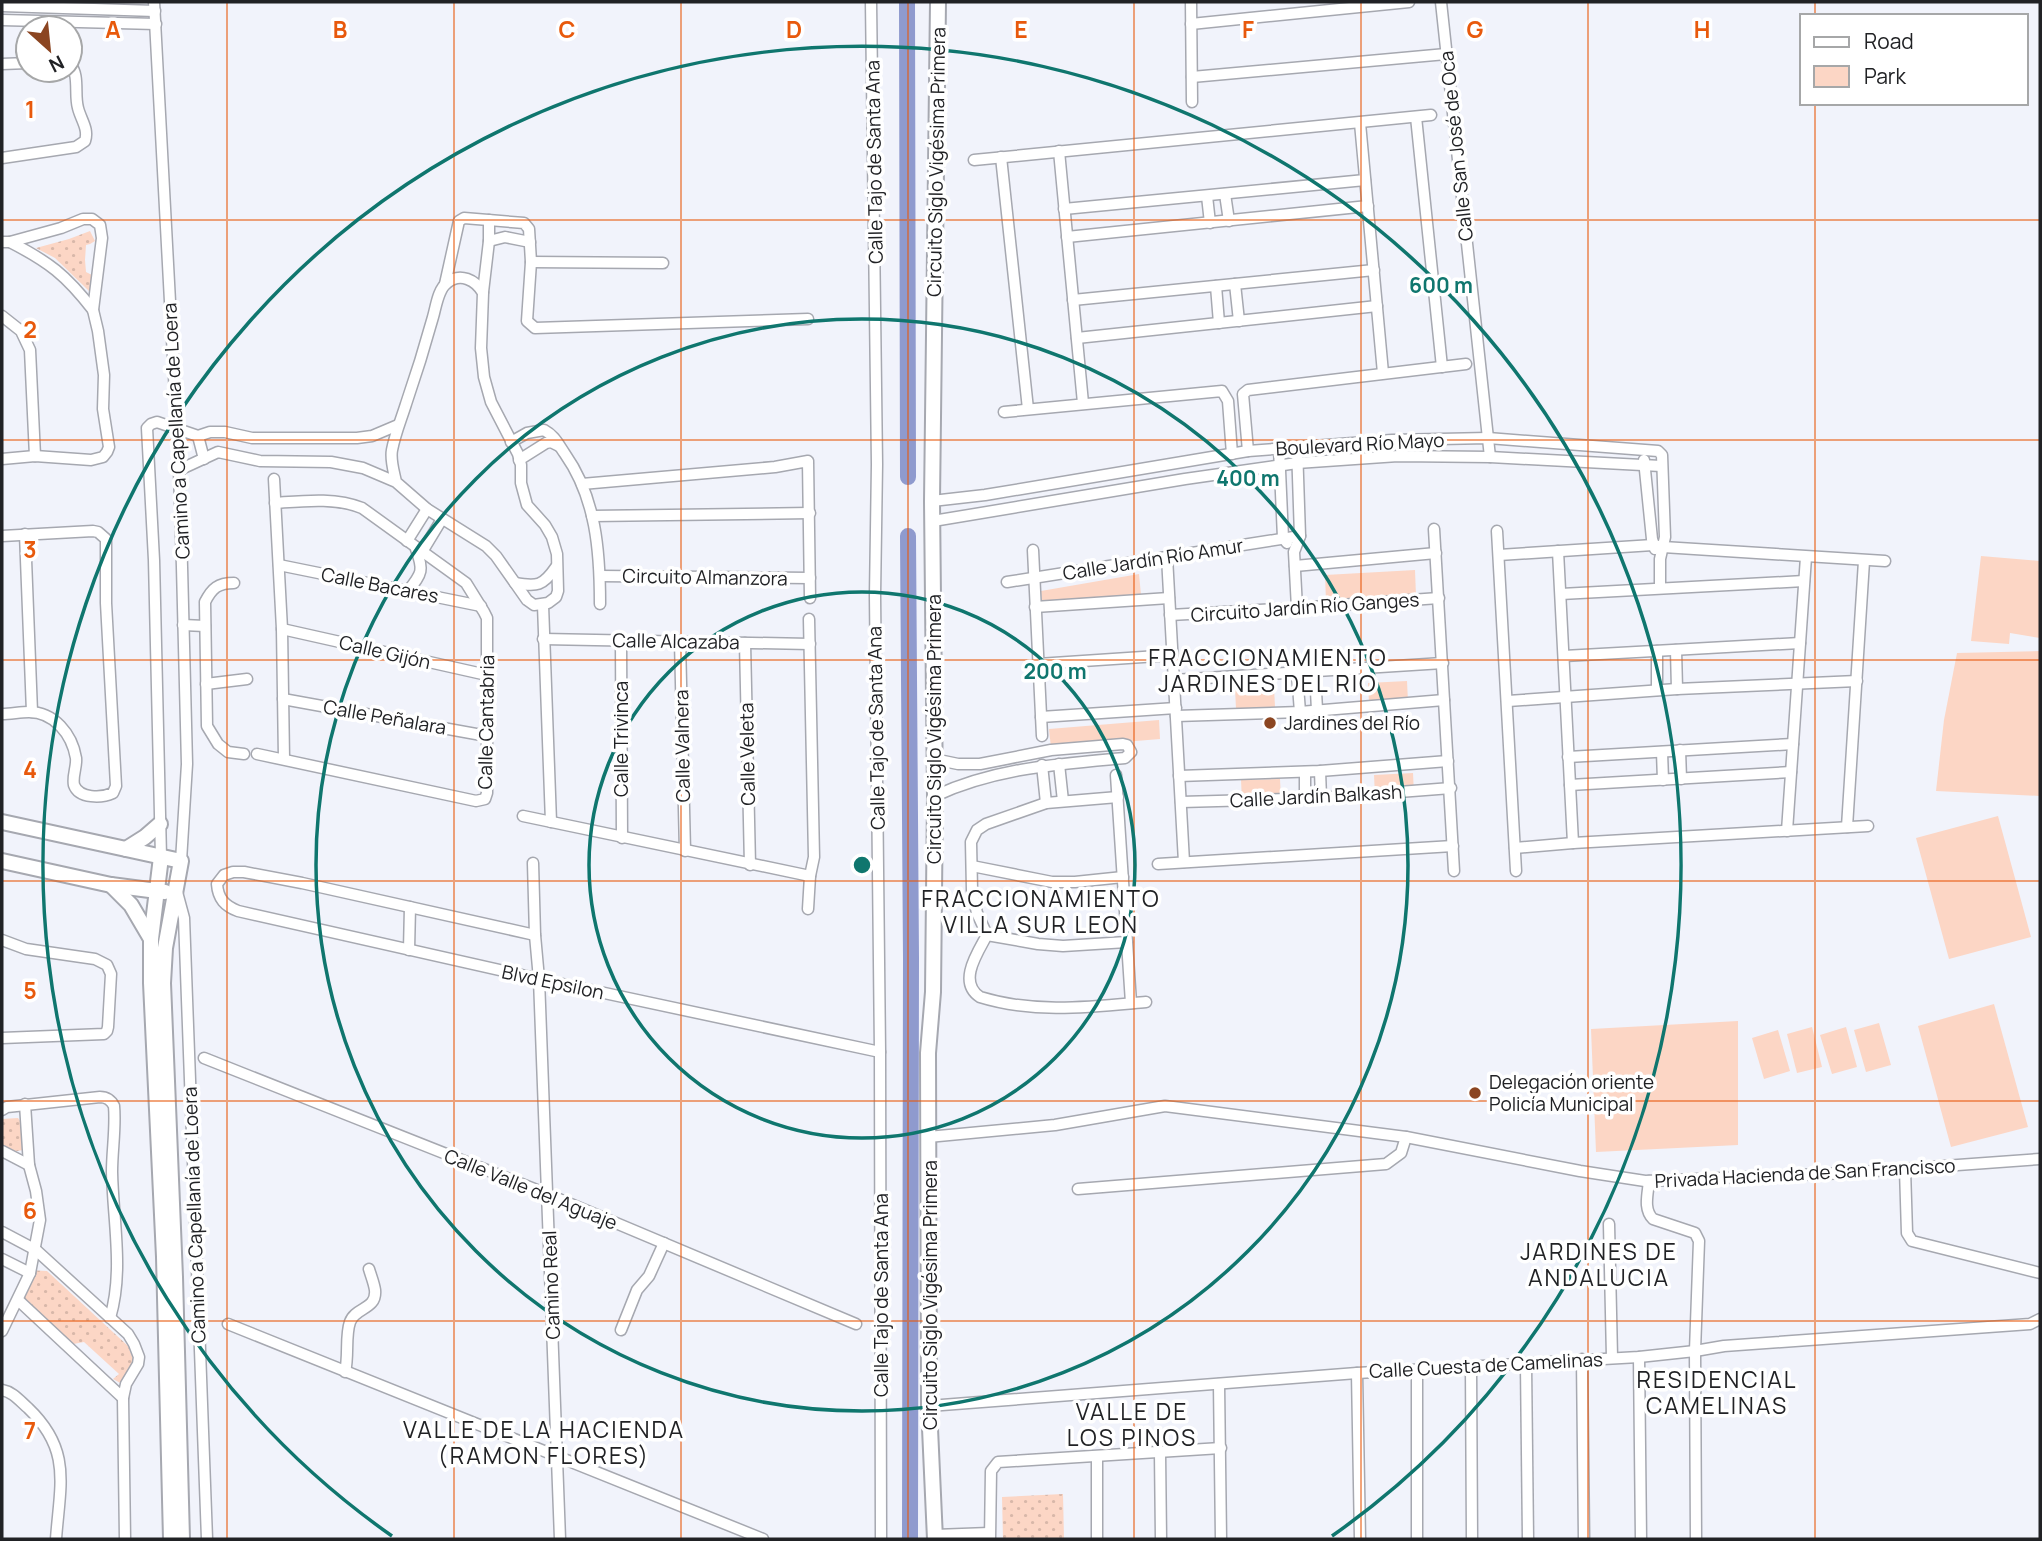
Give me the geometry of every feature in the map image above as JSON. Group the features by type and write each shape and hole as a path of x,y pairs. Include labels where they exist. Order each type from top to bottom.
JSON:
{"street":[{"name":"Calle Tajo de Santa Ana","path":"871,2 876,298 875,596 881,1539"},
{"name":"Circuito Siglo Vigésima Primera","path":"935,1537 929,1406 928,1053 933,992 935,796 932,501 938,2"},
{"path":"1191,2 1192,102"},
{"path":"1191,24 1409,2"},
{"name":"Calle San José de Oca","path":"1441,2 1490,457"},
{"path":"2,6 154,6"},
{"name":"Camino a Capellanía de Loera","path":"154,6 179,470 187,764 181,861"},
{"path":"2,20 156,24"},
{"path":"1192,77 1446,54"},
{"path":"2,158 76,146 85,141 87,132 78,108 76,84"},
{"path":"974,160 1431,115"},
{"path":"1416,117 1442,367"},
{"path":"1360,123 1383,373"},
{"path":"1059,151 1083,404"},
{"path":"1001,157 1028,409"},
{"path":"1065,209 1365,180"},
{"path":"1225,194 1228,221"},
{"path":"1207,196 1210,223"},
{"path":"1067,237 1368,206"},
{"path":"396,482 391,454 398,425 445,284 459,221 464,218 524,223 529,229 531,262 527,321 535,328 808,319"},
{"path":"2,459 35,456 100,459 107,452 108,441 103,409 104,375 93,310 102,239 100,225 97,221 83,219 61,228 6,242"},
{"path":"179,470 218,452 260,461 331,462 363,468 396,482 427,509 486,546 527,600 534,605 543,605 556,597 557,566 552,537 527,505 521,484 519,460 491,402 484,377 481,348 489,220"},
{"path":"489,241 505,237 530,242"},
{"path":"6,242 42,259 77,289 93,310"},
{"path":"531,262 663,263"},
{"path":"1073,300 1374,270"},
{"path":"445,284 460,278 472,280 483,293"},
{"path":"1235,284 1239,321"},
{"path":"1216,286 1219,323"},
{"path":"1077,338 1377,306"},
{"path":"2,316 21,331 30,350 35,456"},
{"path":"1248,451 1243,394 1248,390 1466,364"},
{"path":"1004,412 1222,391 1228,401 1232,454"},
{"path":"170,1539 164,1257 153,1036 151,939 161,857 154,560 146,430 156,422 198,436 210,432 225,432 252,438 357,438 372,436 398,425"},
{"name":"Circuito Almanzora","path":"511,442 527,433 544,430 555,437 578,472 592,516 600,576 600,604"},
{"path":"198,436 204,459"},
{"name":"Boulevard Río Mayo","path":"932,501 985,495 1248,451 1392,440 1488,438 1644,449 1659,451 1661,461 1644,465 1490,457 1398,456 1297,463 933,521"},
{"path":"519,460 547,443 560,446"},
{"path":"1297,447 1300,536 1294,552 1297,608"},
{"path":"1279,448 1283,538 1294,552"},
{"path":"1644,449 1644,465 1660,559 1660,587"},
{"name":"Circuito Almanzora","path":"582,484 775,467 807,461 810,598"},
{"path":"1658,546 1665,537 1661,461"},
{"path":"274,479 282,629 284,759"},
{"name":"Calle Cantabria","path":"257,754 481,801 487,793 487,618 466,583 362,508 325,500 275,503"},
{"path":"408,591 421,572 422,567 415,547 427,509"},
{"path":"592,516 810,513"},
{"path":"415,547 442,519"},
{"name":"Circuito Jardín Río Ganges","path":"1434,529 1454,871"},
{"path":"2,536 93,531 106,539 106,604 116,786 113,793 102,796 78,791 74,784 75,754 68,735 50,718 32,712 2,715"},
{"path":"1497,531 1516,871"},
{"path":"25,534 32,712"},
{"name":"Calle Jardín Río Amur","path":"1007,582 1300,536"},
{"path":"1499,555 1658,546 1885,561"},
{"path":"1033,550 1042,736"},
{"path":"1558,551 1573,843"},
{"path":"1295,566 1436,553"},
{"path":"1787,831 1806,556"},
{"name":"Circuito Jardín Río Ganges","path":"1167,557 1184,862"},
{"path":"1847,827 1864,561"},
{"name":"Calle Bacares","path":"279,565 481,606"},
{"path":"514,583 531,586 540,584 548,579 557,566"},
{"name":"Circuito Almanzora","path":"600,576 810,578"},
{"path":"1561,594 1804,581"},
{"path":"234,583 220,583 211,591 205,602 207,726 218,744 228,752 244,754"},
{"path":"1035,607 1169,598"},
{"name":"Circuito Jardín Río Ganges","path":"1170,615 1439,598"},
{"path":"543,605 551,822"},
{"path":"808,909 814,856 809,619"},
{"path":"183,625 205,626"},
{"name":"Calle Gijón","path":"282,629 487,675"},
{"name":"Calle Alcazaba","path":"543,639 810,644"},
{"name":"Calle Trivinca","path":"621,640 622,838"},
{"name":"Calle Valnera","path":"680,642 685,851"},
{"name":"Calle Veleta","path":"745,643 750,865"},
{"path":"1564,656 1800,643"},
{"path":"1675,650 1677,689"},
{"path":"1657,651 1657,690"},
{"path":"1038,664 1172,655"},
{"path":"1174,680 1443,663"},
{"path":"1315,672 1317,710"},
{"path":"1297,673 1300,712"},
{"path":"206,684 247,679"},
{"path":"1508,701 1657,690 1857,681"},
{"name":"Calle Peñalara","path":"284,699 488,736"},
{"path":"1041,717 1176,712 1300,712 1444,700"},
{"path":"934,760 980,764 1051,750 1123,744 1130,748 1129,756 1125,758 1042,765 983,777 935,796"},
{"path":"1568,757 1793,744"},
{"path":"1680,750 1681,779"},
{"path":"1662,752 1663,779"},
{"name":"Calle Jardín Balkash","path":"1180,776 1304,772 1448,761"},
{"path":"980,764 983,777"},
{"path":"1059,764 1063,801"},
{"path":"1042,765 1046,803"},
{"path":"1320,771 1321,798"},
{"path":"1304,772 1305,798"},
{"path":"1570,785 1791,772"},
{"path":"1116,775 1131,1003"},
{"name":"Calle Jardín Balkash","path":"1181,802 1321,798 1451,788"},
{"path":"1118,797 1046,803 976,830 971,842 973,901 987,935 970,971 970,984 975,994 989,1000 1038,1008 1146,1002"},
{"path":"523,816 810,876"},
{"path":"2,821 181,861 165,948 163,983 182,1539"},
{"path":"126,849 160,824"},
{"path":"1515,848 1868,826"},
{"path":"1158,864 1454,846"},
{"path":"2,861 111,885 177,892"},
{"name":"Camino Real","path":"533,863 560,1539"},
{"path":"972,866 1052,881 1075,882 1123,877"},
{"name":"Blvd Epsilon","path":"410,907 244,872 224,875 217,884 223,902 228,907 408,950 880,1052"},
{"path":"111,885 131,905 151,939"},
{"name":"Camino a Capellanía de Loera","path":"177,892 184,918 207,1539"},
{"path":"408,950 410,907 535,935"},
{"path":"987,935 1063,946 1127,942"},
{"path":"2,940 34,951 95,959 106,964 111,974 108,1027 104,1034 2,1038"},
{"name":"Calle Valle del Aguaje","path":"204,1058 548,1194 856,1324"},
{"path":"2,1110 25,1104 100,1097 106,1097 114,1106 117,1293 110,1318"},
{"path":"2,1331 30,1273 40,1214 29,1165 25,1104"},
{"name":"Privada Hacienda de San Francisco","path":"928,1137 1055,1125 1166,1106 1406,1137 1580,1171 1649,1181 2040,1160"},
{"path":"1078,1189 1386,1164 1401,1153 1406,1137"},
{"path":"2,1151 29,1165"},
{"path":"1905,1169 1907,1233 1912,1241 2040,1273"},
{"path":"1649,1181 1649,1215 1653,1219 1695,1233 1698,1237 1695,1352 1696,1539"},
{"path":"1609,1224 1612,1357"},
{"path":"2,1232 36,1250 128,1335 134,1344 139,1357 138,1364 126,1384 123,1398 125,1539"},
{"path":"621,1330 637,1290 649,1276 664,1243"},
{"path":"2,1259 30,1273"},
{"path":"345,1372 350,1320 358,1311 373,1304 374,1300 375,1290 369,1269"},
{"path":"18,1300 123,1398"},
{"name":"Calle Cuesta de Camelinas","path":"929,1406 1357,1373 1639,1357 1695,1352 1724,1346 2030,1324 2040,1319"},
{"path":"228,1324 763,1539"},
{"path":"1639,1357 1642,1539"},
{"path":"1582,1360 1584,1539"},
{"path":"1526,1365 1528,1539"},
{"path":"1471,1368 1472,1539"},
{"path":"1417,1370 1417,1539"},
{"path":"1357,1373 1360,1539"},
{"path":"1219,1384 1221,1539"},
{"path":"2,1390 10,1391 41,1421 57,1448 60,1465 56,1539"},
{"path":"935,1537 990,1536 990,1471 998,1462 1221,1448"},
{"path":"1160,1453 1161,1539"},
{"path":"1097,1457 1097,1539"}],"green space":[{"path":"90,231 95,241 86,245 85,260 86,272 92,275 93,286 90,292 55,258 36,248"},
{"path":"1981,556 2040,561 2040,638 2010,633 2009,644 1971,641"},
{"path":"1415,570 1416,596 1326,601 1325,575"},
{"path":"1139,574 1141,595 1042,602 1041,591"},
{"path":"2040,651 2040,796 1936,791 1944,720 1957,653"},
{"path":"1407,681 1408,702 1369,703 1368,683"},
{"path":"1274,687 1275,707 1236,709 1235,688"},
{"path":"1159,720 1160,739 1051,748 1049,729"},
{"path":"1413,773 1414,794 1375,796 1374,775"},
{"path":"1280,779 1281,799 1242,801 1241,780"},
{"path":"1998,816 2031,937 1949,959 1916,838"},
{"path":"1994,1004 2028,1127 1951,1147 1918,1026"},
{"path":"1738,1021 1738,1145 1596,1152 1591,1029"},
{"path":"1879,1023 1891,1065 1866,1072 1854,1030"},
{"path":"1812,1027 1822,1067 1797,1073 1787,1034"},
{"path":"1846,1027 1857,1067 1832,1074 1820,1035"},
{"path":"1778,1030 1790,1071 1764,1079 1752,1038"},
{"path":"18,1118 23,1125 23,1150 12,1152 2,1148 2,1119"},
{"path":"27,1270 47,1271 128,1346 136,1367 124,1385 113,1379 119,1374 84,1342 63,1346 18,1302"},
{"path":"1063,1494 1064,1539 1003,1539 1002,1497"}],"waterway":[{"path":"907,2 908,477"},
{"path":"908,536 911,958 910,1539"}],"place":[{"name":"Jardines del Río","path":"1270,723"},
{"name":"Delegación oriente Policía Municipal","path":"1475,1093"}],"district":[{"name":"FRACCIONAMIENTO JARDINES DEL RIO","path":"1268,671"},
{"name":"FRACCIONAMIENTO VILLA SUR LEON","path":"1041,912"},
{"name":"JARDINES DE ANDALUCIA","path":"1599,1265"},
{"name":"RESIDENCIAL CAMELINAS","path":"1717,1393"},
{"name":"VALLE DE LOS PINOS","path":"1132,1425"},
{"name":"VALLE DE LA HACIENDA (RAMON FLORES)","path":"544,1443"}]}
